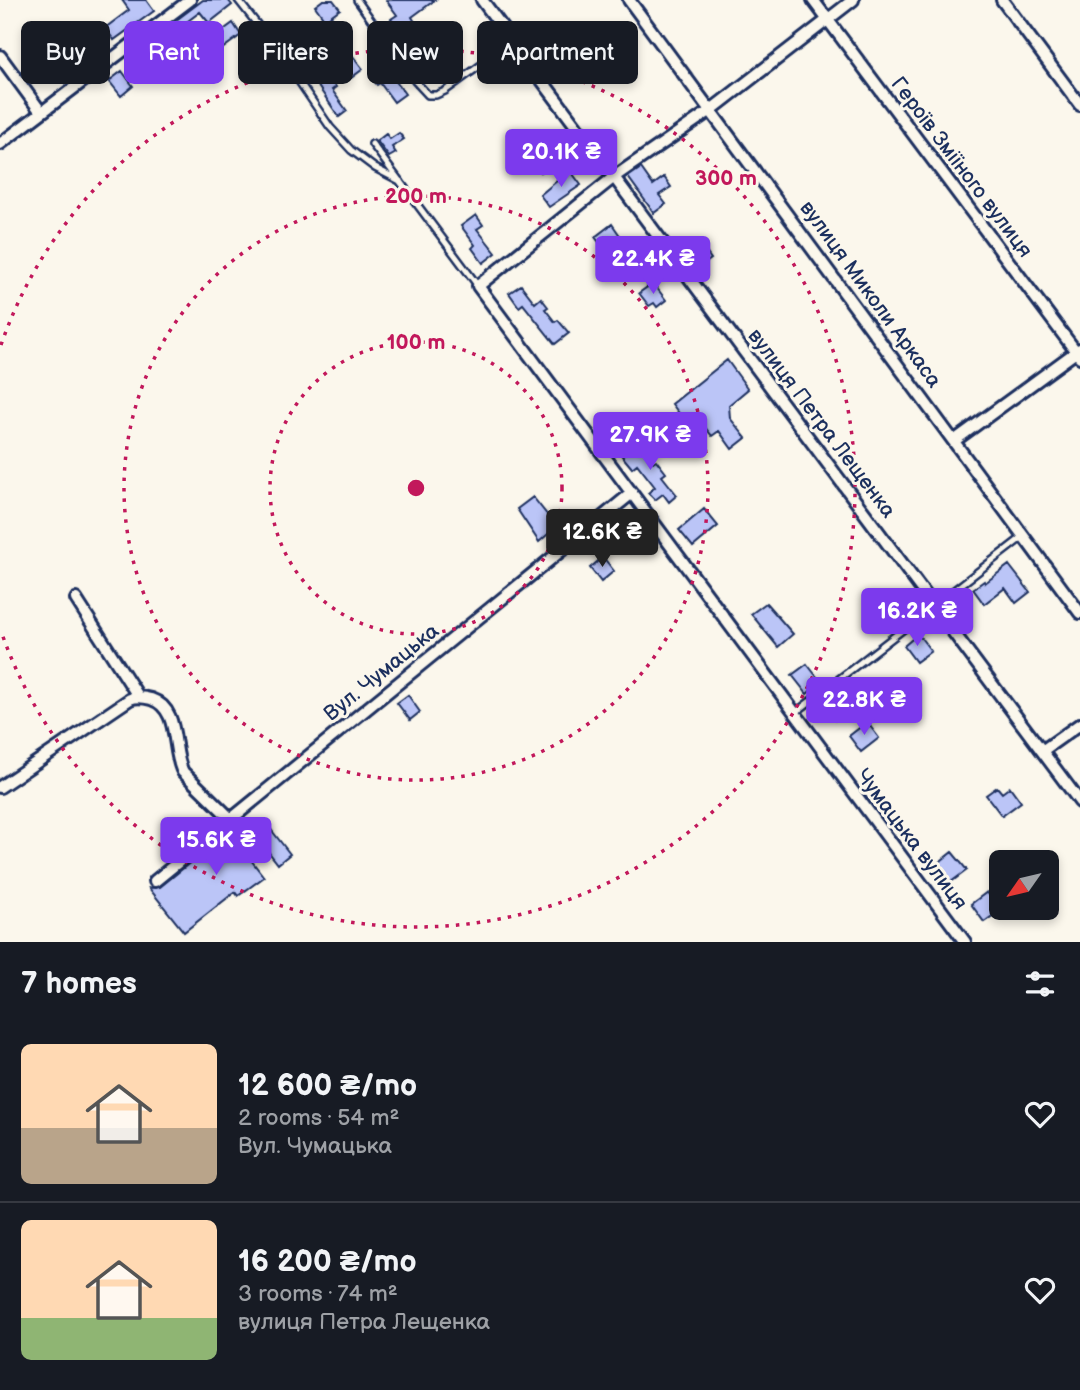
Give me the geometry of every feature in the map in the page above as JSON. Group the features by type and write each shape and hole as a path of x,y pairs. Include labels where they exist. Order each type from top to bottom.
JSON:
{"street":[{"path":"0,144 190,0"},
{"name":"вулиця Петра Лещенка","path":"482,0 498,21"},
{"name":"вулиця Миколи Аркаса","path":"629,0 1079,608"},
{"name":"Героїв Зміїного вулиця","path":"813,0 1079,353"},
{"path":"478,286 614,177 711,110 853,0"},
{"path":"1002,0 1080,105"},
{"path":"0,56 41,113"},
{"name":"вулиця Петра Лещенка","path":"546,84 1080,802"},
{"name":"Чумацька вулиця","path":"478,286 965,942"},
{"path":"954,441 1079,353"},
{"name":"Вул. Чумацька","path":"155,881 632,494"},
{"path":"76,599 138,696"},
{"path":"0,787 138,696 154,700 171,717 179,765 183,772 231,819"},
{"path":"1042,751 1080,724"}],"lane":[{"path":"238,0 279,52 330,127 351,150 375,168 400,181"},
{"path":"357,0 428,95 445,91 477,68"},
{"path":"372,144 478,286"},
{"path":"794,713 1024,536"}],"building":[{"path":"122,0 146,0 154,11 140,21 124,21 124,33 114,40 110,35 110,24 129,10"},
{"path":"203,0 228,0 232,5 212,21 207,21 200,12 188,21 175,21"},
{"path":"323,0 333,0 340,9 325,20 315,6"},
{"path":"386,0 435,0 412,17 414,21 393,21 391,19 397,15"},
{"path":"233,23 238,30 238,37 224,48 224,30"},
{"path":"353,56 363,69 353,76"},
{"path":"122,71 124,84 133,86 121,96 110,80"},
{"path":"316,84 334,84 336,87 332,90 347,111 339,117"},
{"path":"381,84 398,84 405,94 394,102"},
{"path":"399,133 404,139 392,147 396,153 389,157 377,141 386,134 390,139"},
{"path":"546,148 556,161 541,172 531,159"},
{"path":"641,168 653,185 664,177 671,187 659,195 666,204 654,213 628,177"},
{"path":"570,170 581,185 549,207 540,195"},
{"path":"476,215 483,225 477,229 496,253 483,263 472,248 475,245 461,226"},
{"path":"612,224 621,237 604,249 595,237"},
{"path":"698,241 711,259 696,270 687,258 694,254 689,247"},
{"path":"653,283 666,300 657,307 654,303 649,306 639,293"},
{"path":"521,285 535,303 541,298 555,322 558,320 569,333 555,344 523,304 519,307 509,293"},
{"path":"727,360 748,389 729,405 730,418 746,438 732,449 719,431 712,436 703,425 693,432 672,404"},
{"path":"637,443 666,473 662,476 677,495 669,502 663,494 655,500 648,493 655,487 637,464 632,468 622,456"},
{"path":"533,497 552,521 549,523 554,529 539,542 517,509"},
{"path":"704,509 718,526 693,547 679,530"},
{"path":"603,557 614,571 601,582 590,568"},
{"path":"1009,565 1030,592 1016,603 1005,588 984,604 973,589"},
{"path":"766,603 793,634 778,647 751,614"},
{"path":"918,634 931,651 916,662 904,646"},
{"path":"807,664 821,682 807,694 792,675"},
{"path":"408,695 420,712 410,720 397,703"},
{"path":"837,697 847,711 835,720 824,706"},
{"path":"867,722 879,738 861,752 849,736"},
{"path":"997,787 1002,793 1010,787 1021,802 1002,816 986,795"},
{"path":"266,823 290,854 278,864 263,845 248,856 264,877 238,896 235,892 184,932 149,888 160,887 223,836 232,848"},
{"path":"952,852 967,870 951,882 937,864"},
{"path":"987,892 989,918 984,922 971,904"}]}
